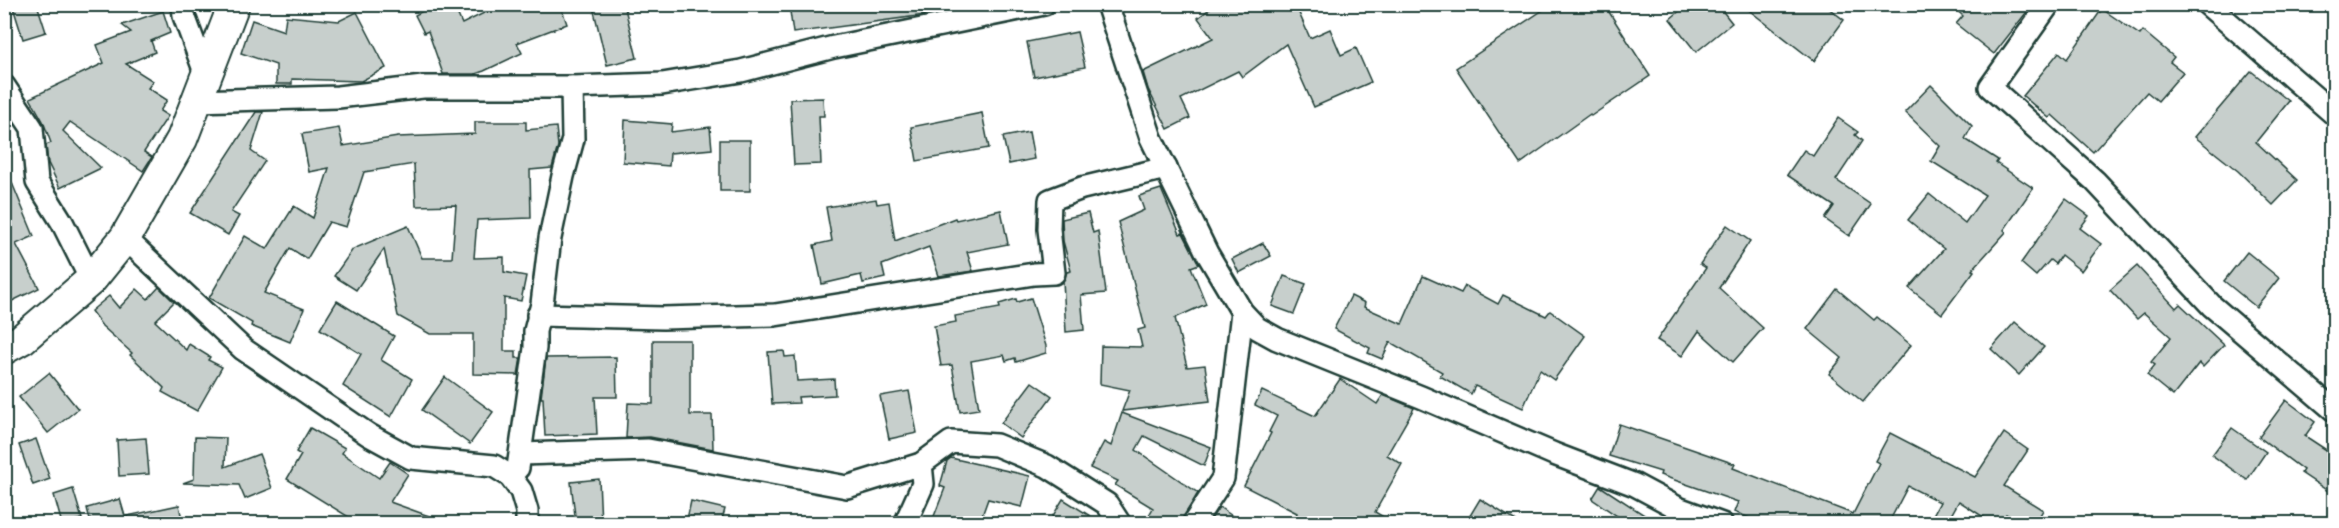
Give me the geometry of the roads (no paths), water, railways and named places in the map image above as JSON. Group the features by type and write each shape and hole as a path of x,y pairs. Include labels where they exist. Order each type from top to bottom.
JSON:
{"street":[{"path":"183,4 201,88"},
{"path":"4,349 22,339 91,280 125,238 182,139 234,4"},
{"path":"201,88 338,97 423,87 572,87 662,84 741,71 834,47 1044,4"},
{"path":"1107,4 1151,138 1207,254 1242,312 1257,328 1277,339 1554,454 1635,485 1678,508 1722,524"},
{"path":"2049,4 1990,87 2096,181 2211,306 2334,410"},
{"path":"2207,4 2334,114"},
{"path":"4,86 32,128 37,182 62,222 91,280"},
{"path":"515,484 550,238 573,139 572,87"},
{"path":"538,315 663,318 774,315 1034,274 1054,273 1049,229 1050,200 1082,188 1166,168"},
{"path":"125,238 243,349 369,435 411,458 494,466 510,476 521,491 527,511 527,524"},
{"path":"1193,524 1223,478 1242,312"},
{"path":"521,454 648,450 847,487 921,464 951,442 996,445 1047,466 1107,504 1120,524"},
{"path":"905,524 923,484 921,464"}]}
